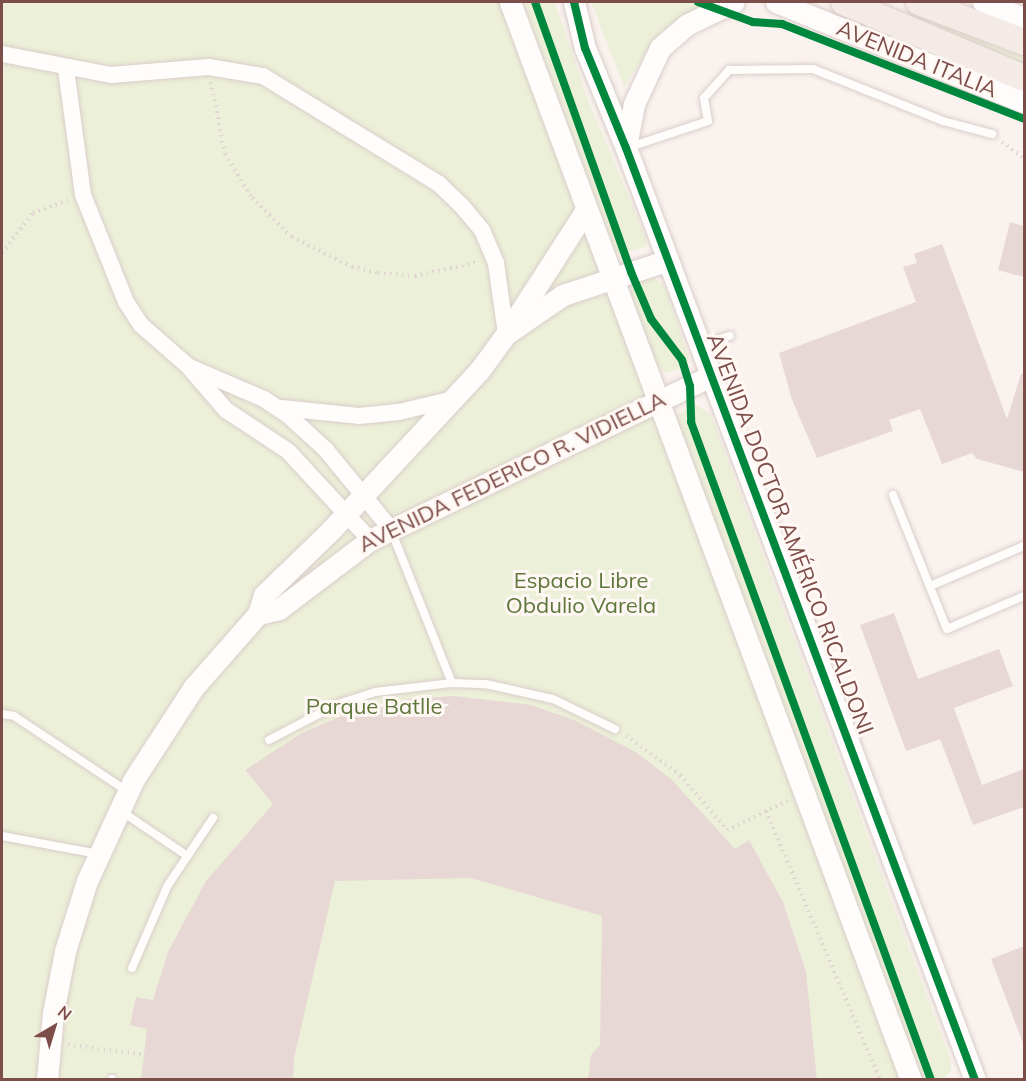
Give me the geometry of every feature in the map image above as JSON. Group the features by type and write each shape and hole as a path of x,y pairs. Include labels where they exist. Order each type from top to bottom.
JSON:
{"main road":[{"name":"AVENIDA ITALIA","path":"844,2 1024,78"},
{"path":"919,2 1024,42"}],"street":[{"path":"510,2 656,400 911,1080"},
{"name":"AVENIDA DOCTOR AMÉRICO RICALDONI","path":"574,2 585,48 626,148 666,261 975,1080"},
{"path":"626,148 634,104 660,48 686,25 734,2"},
{"name":"AVENIDA ITALIA","path":"776,2 1024,102"},
{"path":"983,2 1024,18"},
{"path":"2,54 66,69 111,75 209,67 263,76 439,184 482,230 493,256 506,334"},
{"path":"66,69 82,195 126,302 141,325 188,366 226,410 288,452 370,540"},
{"name":"AVENIDA FEDERICO R. VIDIELLA","path":"47,1080 50,1043 65,951 98,854 123,800 159,736 193,688 258,614 264,595 346,514 453,399 506,334 586,210"},
{"name":"AVENIDA FEDERICO R. VIDIELLA","path":"506,334 547,303 666,261"},
{"path":"188,366 276,407 309,432 391,530"},
{"name":"AVENIDA FEDERICO R. VIDIELLA","path":"258,614 279,609 370,540 656,400 711,376"},
{"path":"276,407 359,416 399,412 453,399"}],"lane":[{"path":"626,148 708,122 704,98 729,70 813,69 943,121 992,134"},
{"path":"699,345 730,336"},
{"path":"893,495 947,629 1024,596"},
{"path":"391,530 452,683"},
{"path":"930,586 1024,546"},
{"path":"270,740 311,716 366,695 413,685 452,683 486,684 542,696 615,729"},
{"path":"2,714 14,716 123,800 186,855"},
{"path":"132,968 150,920 186,855 213,818"},
{"path":"2,836 98,854"}],"path":[{"path":"209,67 225,154 252,198 292,237 352,267 397,275 436,273 493,256"},
{"path":"992,134 1024,158"},
{"path":"2,253 33,213 82,195"},
{"path":"615,729 680,775 727,830 804,793"},
{"path":"766,811 880,1079"},
{"path":"50,1043 144,1054"}],"green space":[{"name":"Parque Batlle","path":"2,2 510,2 911,1079 2,1079"},
{"path":"523,2 555,2 588,100 647,240 645,247 616,255"},
{"path":"591,2 710,2 671,23 654,39 624,87"},
{"path":"938,22 1024,53 1024,67 937,27"},
{"path":"650,274 665,287 689,358 684,367 667,373 658,368 630,294 632,283"},
{"path":"695,404 711,415 951,1061 951,1071 944,1079 924,1079 919,1074 678,426 677,415"}],"building":[{"path":"1010,222 1024,226 1024,277 998,270"},
{"path":"942,244 1007,419 1021,374 1024,374 1024,472 977,459 972,453 942,464 920,409 889,420 893,431 817,458 792,400 779,353 916,302 903,267 917,263 914,254"},
{"path":"894,613 918,679 999,649 1013,686 954,708 982,785 1024,769 1024,807 973,825 940,739 906,751 860,625"},
{"path":"454,696 531,705 574,720 636,752 672,780 735,849 749,840 783,902 806,972 817,1080 588,1080 591,1055 600,1045 602,916 471,878 335,881 294,1058 293,1080 141,1080 147,1029 130,1025 136,997 153,1000 168,952 206,881 273,804 245,770 302,733 346,714 407,699"},
{"path":"1024,946 1024,1043 1023,1043 991,959"}],"cycle path":[{"path":"535,2 631,272 651,319 682,360 690,386 691,422 931,1080"},
{"path":"574,2 585,48 626,148 975,1080"},
{"path":"698,2 753,22 782,24 1024,119"}],"park label":[{"name":"Espacio Libre Obdulio Varela","path":"581,592"}]}
